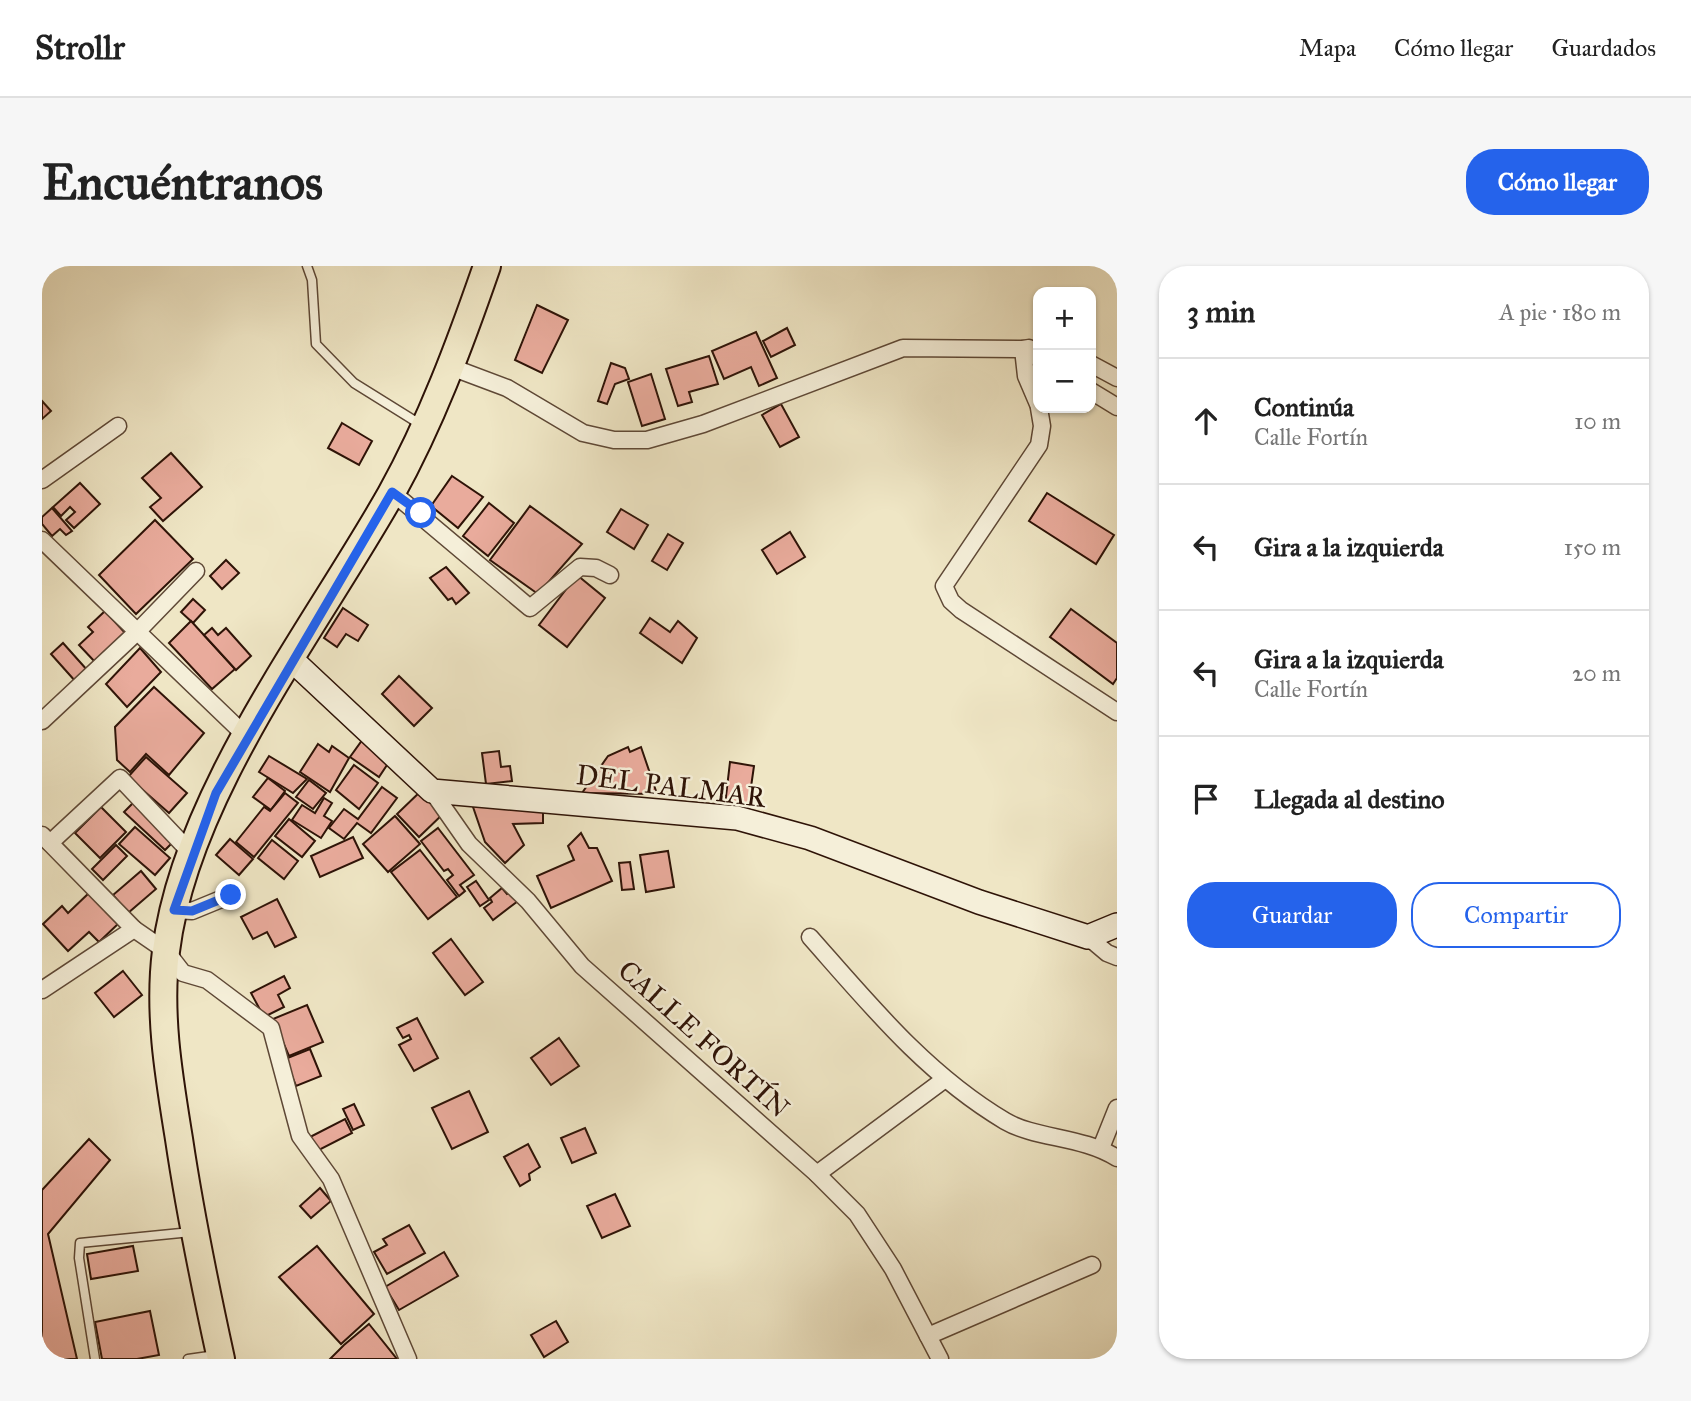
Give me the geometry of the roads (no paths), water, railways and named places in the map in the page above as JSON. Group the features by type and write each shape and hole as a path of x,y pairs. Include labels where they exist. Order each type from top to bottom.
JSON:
{"main road":[{"path":"220,1357 194,1231 165,1055 166,951 174,910 192,853 216,793 392,492 451,367 487,266"}],"street":[{"path":"451,367 507,388 583,433 614,440 647,440 703,424 903,348 1031,348 1026,376 1033,392"},
{"path":"1096,366 1117,378"},
{"path":"1096,394 1117,407"},
{"path":"1040,413 1042,426 1039,445 944,586 951,601 961,610 1117,712"},
{"path":"42,480 118,426"},
{"path":"392,492 530,608 580,567 596,568 610,575"},
{"path":"42,540 247,737"},
{"path":"42,721 137,632 196,571"},
{"path":"292,660 432,790"},
{"path":"192,853 120,778 46,839 134,929 166,951 183,972 207,981 271,1028 300,1136 331,1179 408,1359"},
{"name":"DEL PALMAR","path":"432,790 737,818 810,838 979,902 1088,937"},
{"name":"CALLE FORTÍN","path":"432,790 469,844 528,901 582,966 817,1174 857,1214 893,1269 940,1359"},
{"path":"174,910 192,911 231,895"},
{"path":"1117,925 1088,937 1107,953 1117,957"},
{"path":"42,989 134,929"},
{"path":"810,937 906,1046 945,1079 1008,1122 1101,1148 1117,1158"},
{"path":"817,1174 945,1079"},
{"path":"1101,1148 1117,1110"},
{"path":"928,1336 1092,1265"}],"lane":[{"path":"307,266 312,280 316,344 354,383 423,426"},
{"path":"95,1359 79,1258 80,1243 194,1231"},
{"path":"188,1359 220,1357"}]}
